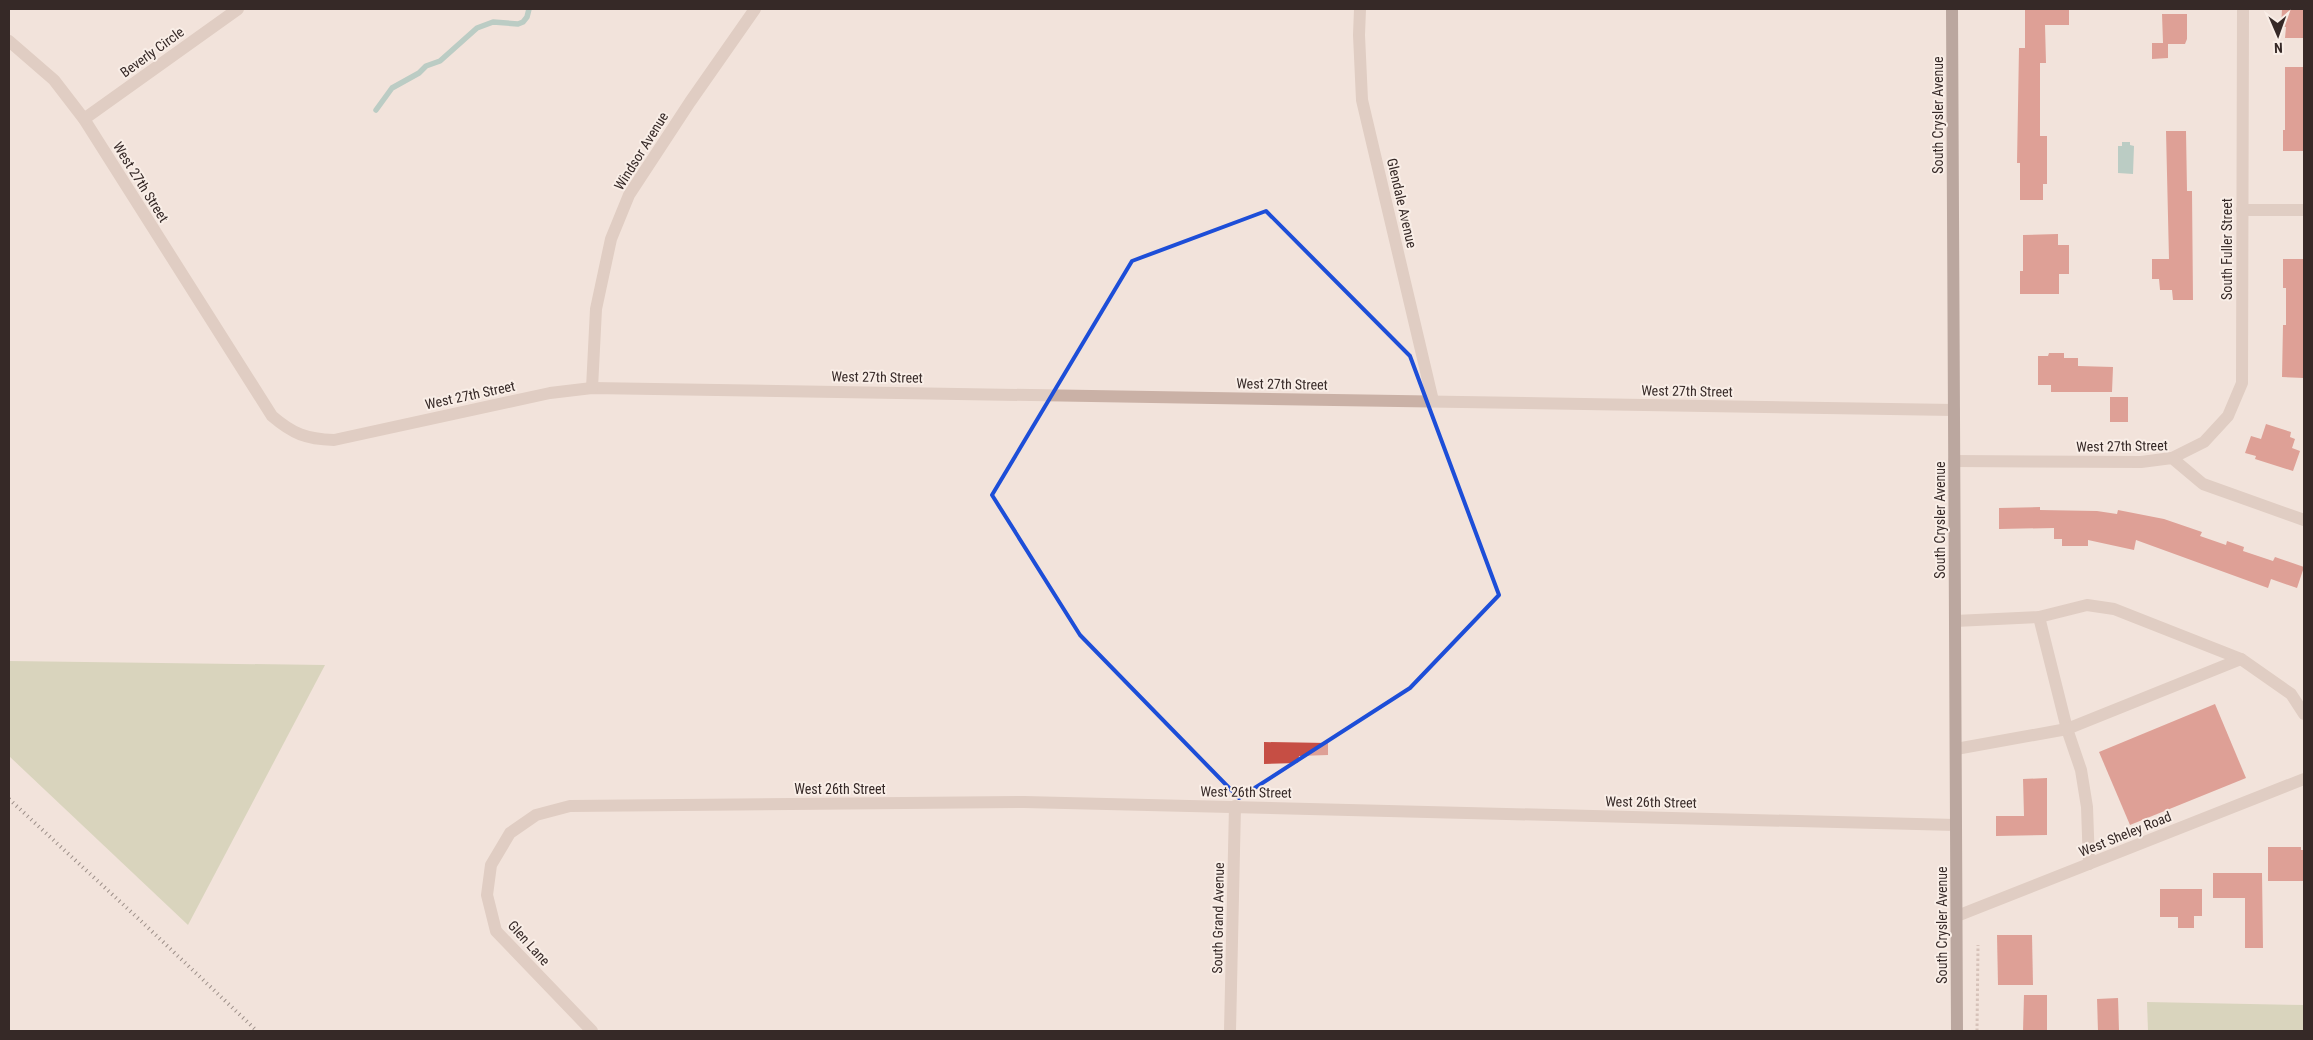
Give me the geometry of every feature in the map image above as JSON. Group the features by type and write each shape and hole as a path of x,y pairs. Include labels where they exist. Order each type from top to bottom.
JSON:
{"main road":[{"name":"South Crysler Avenue","path":"1952,9 1957,1031"}],"street":[{"name":"Beverly Circle","path":"84,119 238,9"},
{"name":"Windsor Avenue","path":"592,388 596,309 611,239 629,195 696,93 755,9"},
{"name":"Glendale Avenue","path":"1360,9 1359,35 1362,100 1433,401"},
{"name":"South Fuller Street","path":"2172,458 2204,442 2228,416 2242,383 2243,9"},
{"name":"West 27th Street","path":"9,41 54,80 84,119 272,416 290,431 311,439 334,440 550,393 592,388 1954,410"},
{"path":"2242,210 2304,210"},
{"name":"West 27th Street","path":"1954,461 2141,462 2172,458 2203,484 2304,520"},
{"path":"1955,621 2039,617 2087,605 2114,609 2241,659 2291,694 2304,714"},
{"path":"2039,617 2067,729 2081,770 2088,807 2090,864"},
{"path":"1956,749 2067,729 2241,659"},
{"name":"West Sheley Road","path":"1957,916 2304,779"},
{"name":"West 26th Street","path":"536,815 570,806 1024,802 1956,825"},
{"name":"South Grand Avenue","path":"1230,1031 1235,806"},
{"name":"Glen Lane","path":"536,815 510,833 491,865 487,895 496,931 592,1031"}],"path":[{"path":"1977,1031 1978,945"}],"highlighted area":[{"path":"1266,211 1410,356 1499,595 1410,688 1239,798 1080,635 992,495 1132,261"}],"green space":[{"path":"9,661 325,665 188,925 9,756"},
{"path":"2147,1002 2304,1005 2304,1031 2148,1031"}],"water":[{"path":"2122,142 2130,142 2130,145 2134,146 2133,174 2118,173 2118,146 2122,146"}],"building":[{"path":"2025,9 2069,9 2069,25 2045,25 2046,63 2040,63 2040,136 2047,136 2047,184 2043,184 2043,200 2020,200 2020,163 2017,163 2019,48 2025,48"},
{"path":"2282,9 2304,9 2304,38 2285,38 2286,27 2281,27"},
{"path":"2162,14 2187,14 2187,39 2185,44 2168,44 2168,58 2152,59 2152,43 2163,43"},
{"path":"2285,67 2304,67 2304,151 2283,151"},
{"path":"2166,131 2186,131 2187,191 2192,191 2193,300 2173,300 2172,290 2160,290 2159,279 2152,279 2152,259 2169,259"},
{"path":"2058,234 2058,245 2069,245 2069,274 2059,274 2059,294 2020,294 2020,271 2023,271 2023,235"},
{"path":"2283,259 2304,259 2304,378 2282,377 2283,325 2286,325 2286,288 2283,288"},
{"path":"2049,353 2064,353 2064,358 2078,358 2078,366 2113,367 2112,392 2051,392 2051,385 2038,385 2038,356 2048,356"},
{"path":"2110,397 2128,397 2128,422 2110,422"},
{"path":"2266,424 2291,432 2290,437 2295,439 2292,448 2300,451 2293,471 2255,459 2256,456 2245,453 2251,436 2261,439"},
{"path":"2040,507 2040,510 2097,511 2117,514 2118,510 2164,519 2202,532 2200,536 2226,545 2227,541 2244,547 2243,551 2273,561 2275,557 2304,567 2297,588 2271,579 2268,588 2136,540 2134,550 2088,540 2088,546 2062,546 2062,539 2054,539 2054,528 1999,529 1999,508"},
{"path":"2215,704 2246,778 2130,825 2099,752"},
{"path":"1264,742 1328,743 1328,755 1299,756 1298,763 1264,764"},
{"path":"2047,778 2047,835 1996,836 1996,816 2024,816 2023,779"},
{"path":"2268,847 2301,847 2301,850 2304,850 2304,881 2268,881"},
{"path":"2213,873 2262,873 2263,948 2245,948 2245,898 2213,898"},
{"path":"2160,889 2202,889 2202,916 2194,916 2194,928 2178,928 2178,917 2160,917"},
{"path":"1997,935 2032,935 2033,985 1998,985"},
{"path":"2024,995 2047,995 2047,1031 2023,1031"},
{"path":"2118,998 2119,1030 2098,1031 2097,999"}],"waterway":[{"path":"376,110 392,88 419,73 426,66 440,61 477,28 493,22 518,24 527,17 529,9"}],"railway":[{"path":"9,799 257,1031"}]}
